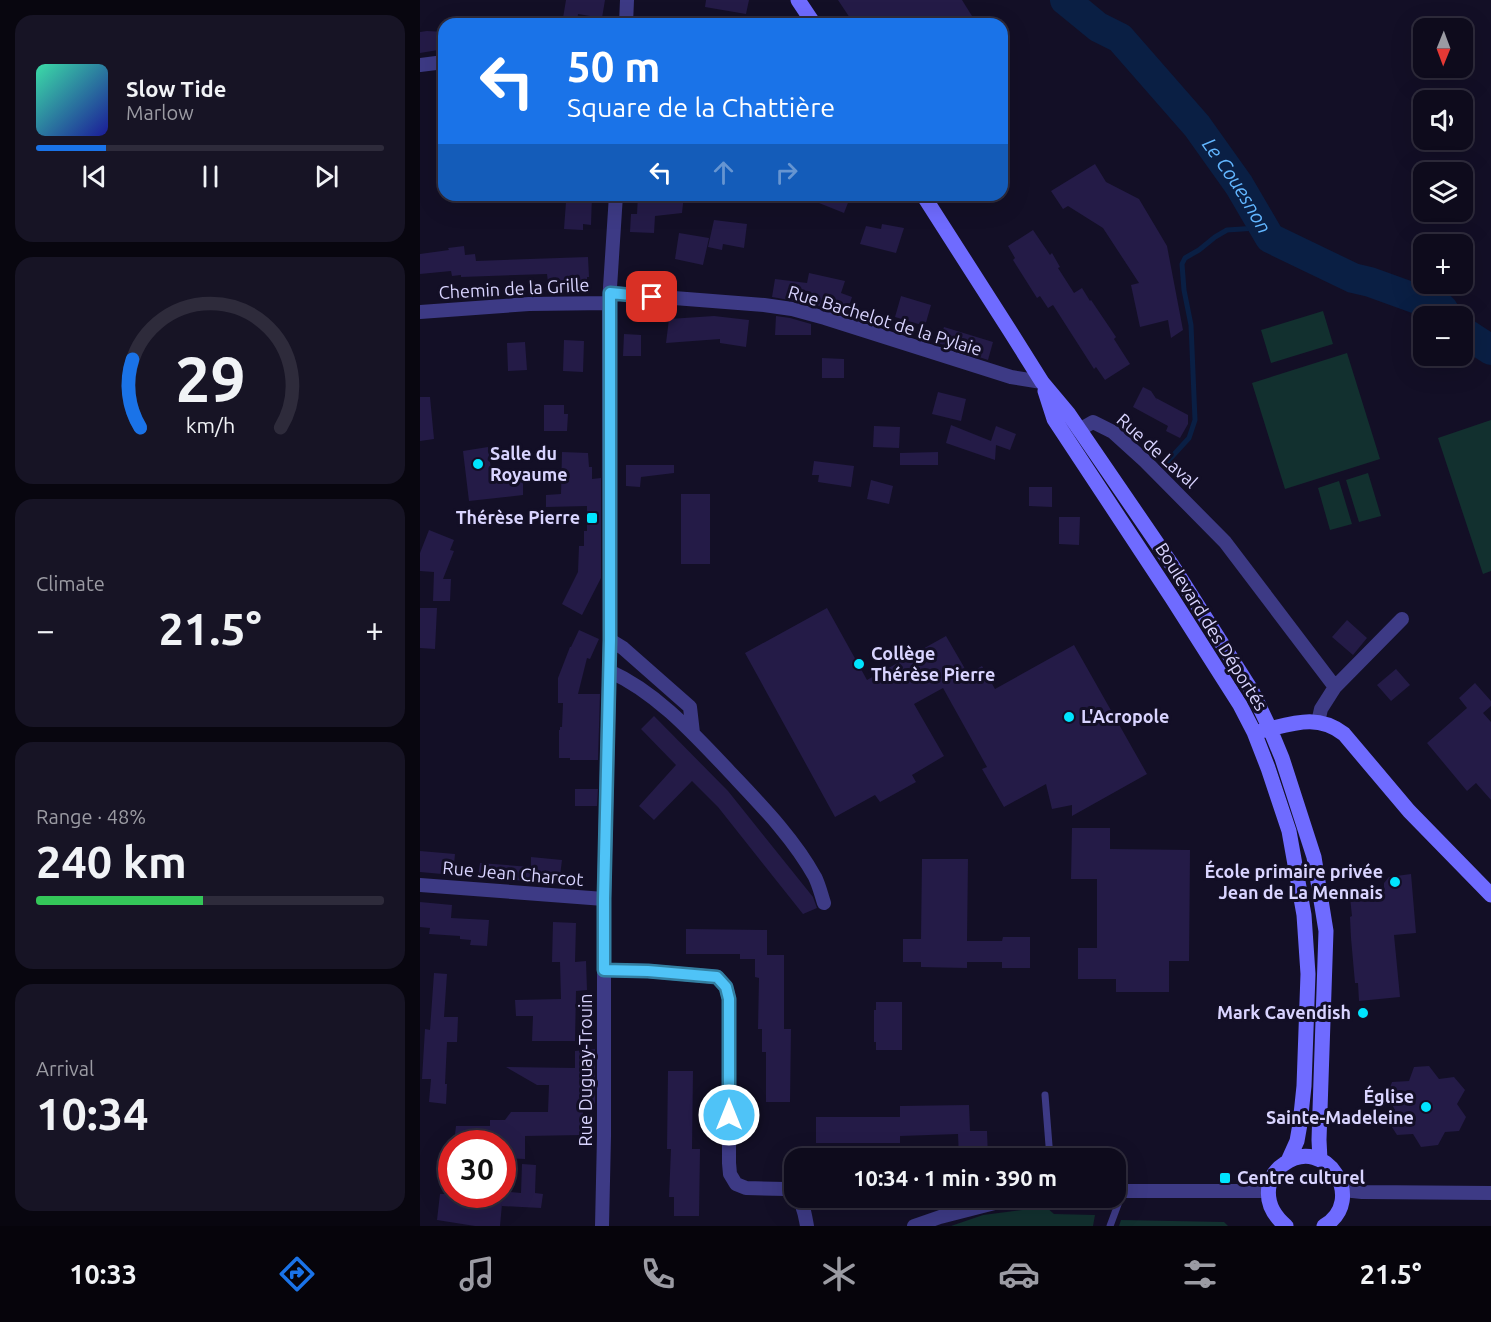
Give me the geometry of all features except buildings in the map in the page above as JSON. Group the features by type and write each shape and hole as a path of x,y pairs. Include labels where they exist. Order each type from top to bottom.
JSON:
{"street":[{"path":"626,18 627,0"},
{"path":"798,0 810,18"},
{"path":"420,65 438,63"},
{"name":"Rue Duguay-Trouin","path":"602,1226 604,899 610,640 609,298 616,201"},
{"path":"927,201 1042,382 1079,430"},
{"name":"Chemin de la Grille","path":"420,312 609,298"},
{"name":"Rue Bachelot de la Pylaie","path":"609,298 792,309 1011,377 1042,382"},
{"name":"Boulevard des Déportés","path":"1042,382 1054,419 1240,705 1254,732 1289,831 1305,925 1308,974 1304,1086 1297,1141 1288,1161 1274,1173 1268,1191"},
{"name":"Rue de Laval","path":"1079,430 1093,422 1113,432 1179,495 1225,542 1335,687"},
{"name":"Boulevard des Déportés","path":"1079,430 1172,565 1252,691 1270,729 1290,783 1314,857 1326,931 1320,1160"},
{"path":"1317,722 1321,709 1335,687 1402,619"},
{"path":"610,640 630,654 690,707 693,733"},
{"path":"609,670 654,698 693,733 751,794 790,840 816,878 824,903"},
{"path":"1254,732 1309,721 1322,722 1335,727 1344,734 1409,811 1491,895"},
{"name":"Rue Jean Charcot","path":"420,885 604,899"},
{"path":"604,970 717,977 726,987 729,999 730,1174 736,1184 746,1188 784,1189"},
{"path":"1288,1161 1299,1157 1320,1160 1331,1167 1339,1178 1343,1190 1342,1203 1337,1214 1324,1226"},
{"path":"1343,1190 1491,1193"},
{"path":"1126,1191 1268,1191 1269,1205 1276,1218 1286,1226"},
{"path":"803,1208 807,1226"},
{"path":"914,1226 974,1208"}],"lane":[{"path":"1046,1095 1049,1148"},
{"path":"1110,1226 1115,1208"}],"green space":[{"path":"1323,311 1333,344 1271,363 1261,330"},
{"path":"1347,353 1380,459 1285,489 1252,383"},
{"path":"1491,420 1491,571 1483,574 1438,438"},
{"path":"1368,473 1381,516 1359,522 1346,480"},
{"path":"1339,481 1352,524 1330,530 1318,488"},
{"path":"1047,1208 1054,1214 1095,1215 1093,1226 951,1226 983,1215"},
{"path":"1121,1220 1224,1222 1228,1226 1119,1226"}],"waterway":[{"name":"Le Couesnon","path":"1065,0 1098,27 1120,38 1197,126 1239,185 1270,238 1353,278 1436,306"},
{"path":"1168,461 1189,438 1195,420 1191,325 1184,290 1182,264 1185,258 1227,230 1265,229"},
{"name":"Le Couesnon","path":"1473,338 1491,350"}],"place":[{"name":"Salle du Royaume","path":"478,464"},
{"name":"Thérèse Pierre","path":"592,518"},
{"name":"Collège Thérèse Pierre","path":"859,664"},
{"name":"L'Acropole","path":"1069,717"},
{"name":"École primaire privée Jean de La Mennais","path":"1395,882"},
{"name":"Mark Cavendish","path":"1363,1013"},
{"name":"Église Sainte-Madeleine","path":"1426,1107"},
{"name":"Centre culturel","path":"1225,1178"}],"route":[{"path":"652,297 610,293 609,303 610,640 604,970 717,977 726,987 729,999 729,1115"}]}
